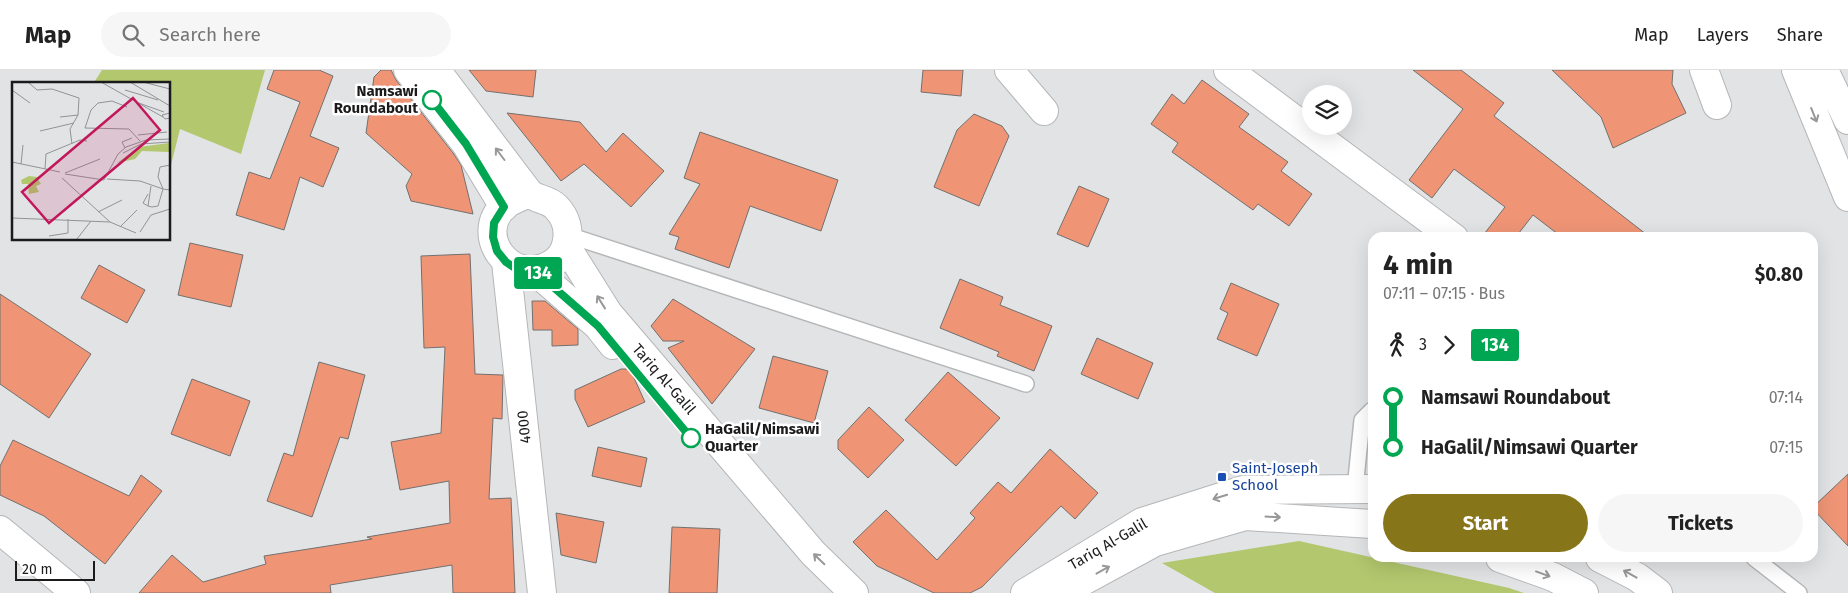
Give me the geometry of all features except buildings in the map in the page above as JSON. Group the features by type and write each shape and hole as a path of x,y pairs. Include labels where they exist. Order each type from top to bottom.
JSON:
{"street":[{"path":"408,70 466,144 504,207"},
{"path":"436,70 529,194 554,204 566,224 567,241 554,263 535,271 524,270 506,262 497,251 493,237 494,223 504,207 529,194"},
{"path":"1009,70 1044,111"},
{"path":"1228,70 1446,232"},
{"path":"1704,70 1717,105"},
{"path":"1796,70 1848,197"},
{"path":"1824,70 1848,120"},
{"name":"Tariq Al-Galil","path":"567,241 608,313 813,553 854,593"},
{"name":"4000","path":"506,262 542,593"},
{"name":"Tariq Al-Galil","path":"535,271 598,326 797,564 829,593"},
{"name":"Tariq Al-Galil","path":"1025,593 1142,522 1243,490 1364,489"},
{"name":"Tariq Al-Galil","path":"1061,593 1155,542 1245,516 1368,524"},
{"path":"0,530 76,593"},
{"path":"1511,562 1553,577 1584,593"},
{"path":"1608,562 1636,577 1658,593"}],"lane":[{"path":"567,241 1026,384"},
{"path":"1364,489 1362,420 1368,414"},
{"path":"1759,562 1798,593"}],"green space":[{"path":"102,70 265,70 241,154 180,129 170,169 170,82 94,82"},
{"path":"1299,541 1368,556 1368,562 1393,562 1524,593 1215,593 1162,563"}],"bus line":[{"name":"134","path":"432,100 466,144 504,207 494,223 493,237 497,251 506,262 515,268 535,271 598,326 691,438"}],"place":[{"name":"Namsawi Roundabout","path":"432,100"},
{"name":"HaGalil/Nimsawi Quarter","path":"691,438"},
{"name":"Saint-Joseph School","path":"1222,477"}]}
